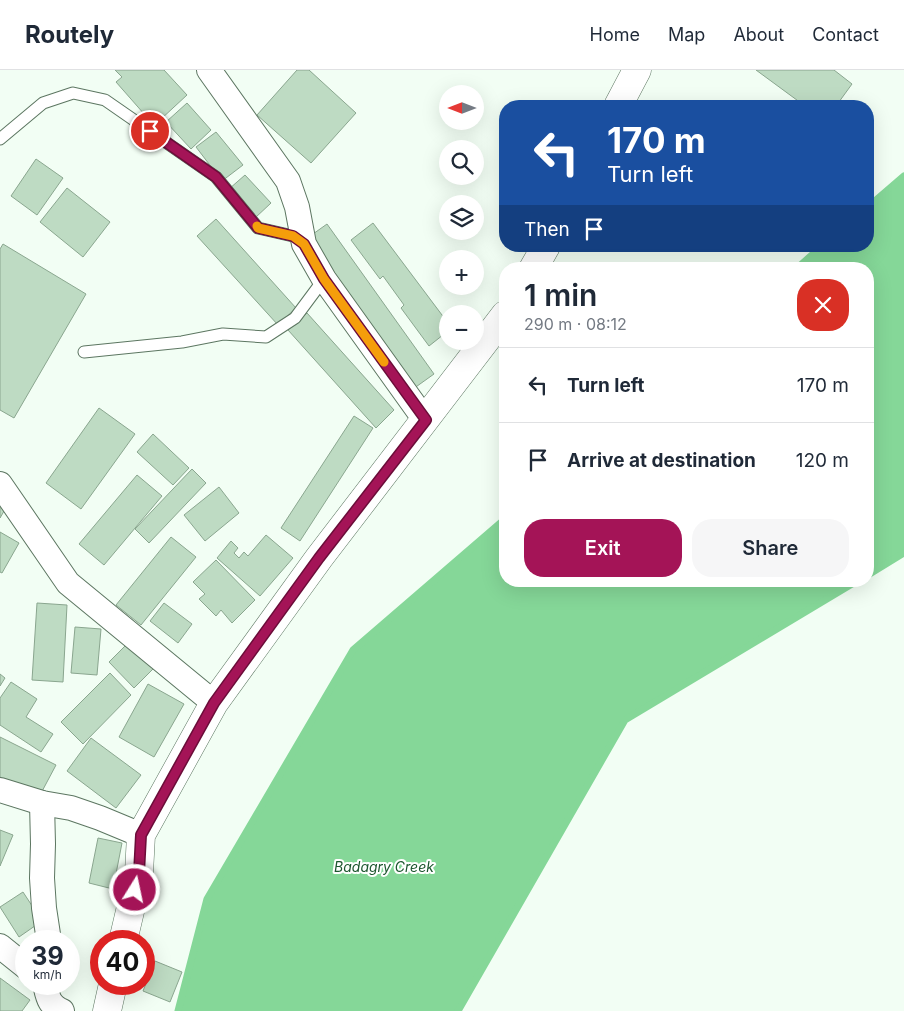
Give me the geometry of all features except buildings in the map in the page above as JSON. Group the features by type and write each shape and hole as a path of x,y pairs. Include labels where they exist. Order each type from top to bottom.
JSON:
{"street":[{"path":"209,70 288,181 298,207 304,244 324,279 426,420"},
{"path":"621,100 637,70"},
{"path":"126,930 139,873 141,835 214,703 319,558 499,323"},
{"path":"0,484 68,583 214,703"},
{"path":"4,796 71,808 141,835"},
{"path":"42,803 42,878 47,930"},
{"path":"0,946 15,958"},
{"path":"47,995 48,1000 62,1011"},
{"path":"107,1011 111,995"}],"lane":[{"path":"0,139 43,103 73,93 105,100 216,177 258,228 293,236 304,244"},
{"path":"84,352 182,342 223,334 266,337 295,318 324,279"}],"water":[{"path":"904,176 904,553 874,571 874,262 804,262 815,252 874,252 874,202"},
{"name":"Badagry Creek","path":"499,524 499,587 847,587 625,720 458,1011 178,1011 207,899 353,650"}],"waterway":[{"path":"874,202 904,176"},
{"path":"804,262 815,252"},
{"path":"178,1011 207,899 353,650 499,524"},
{"path":"874,571 904,553"},
{"path":"458,1011 625,720 847,587"}],"slow traffic":[{"path":"257,226 258,228 293,236 304,244 324,279 384,362"}],"route":[{"path":"135,890 139,873 141,835 214,703 319,558 426,420 324,279 304,244 293,236 258,228 216,177 150,131"}]}
